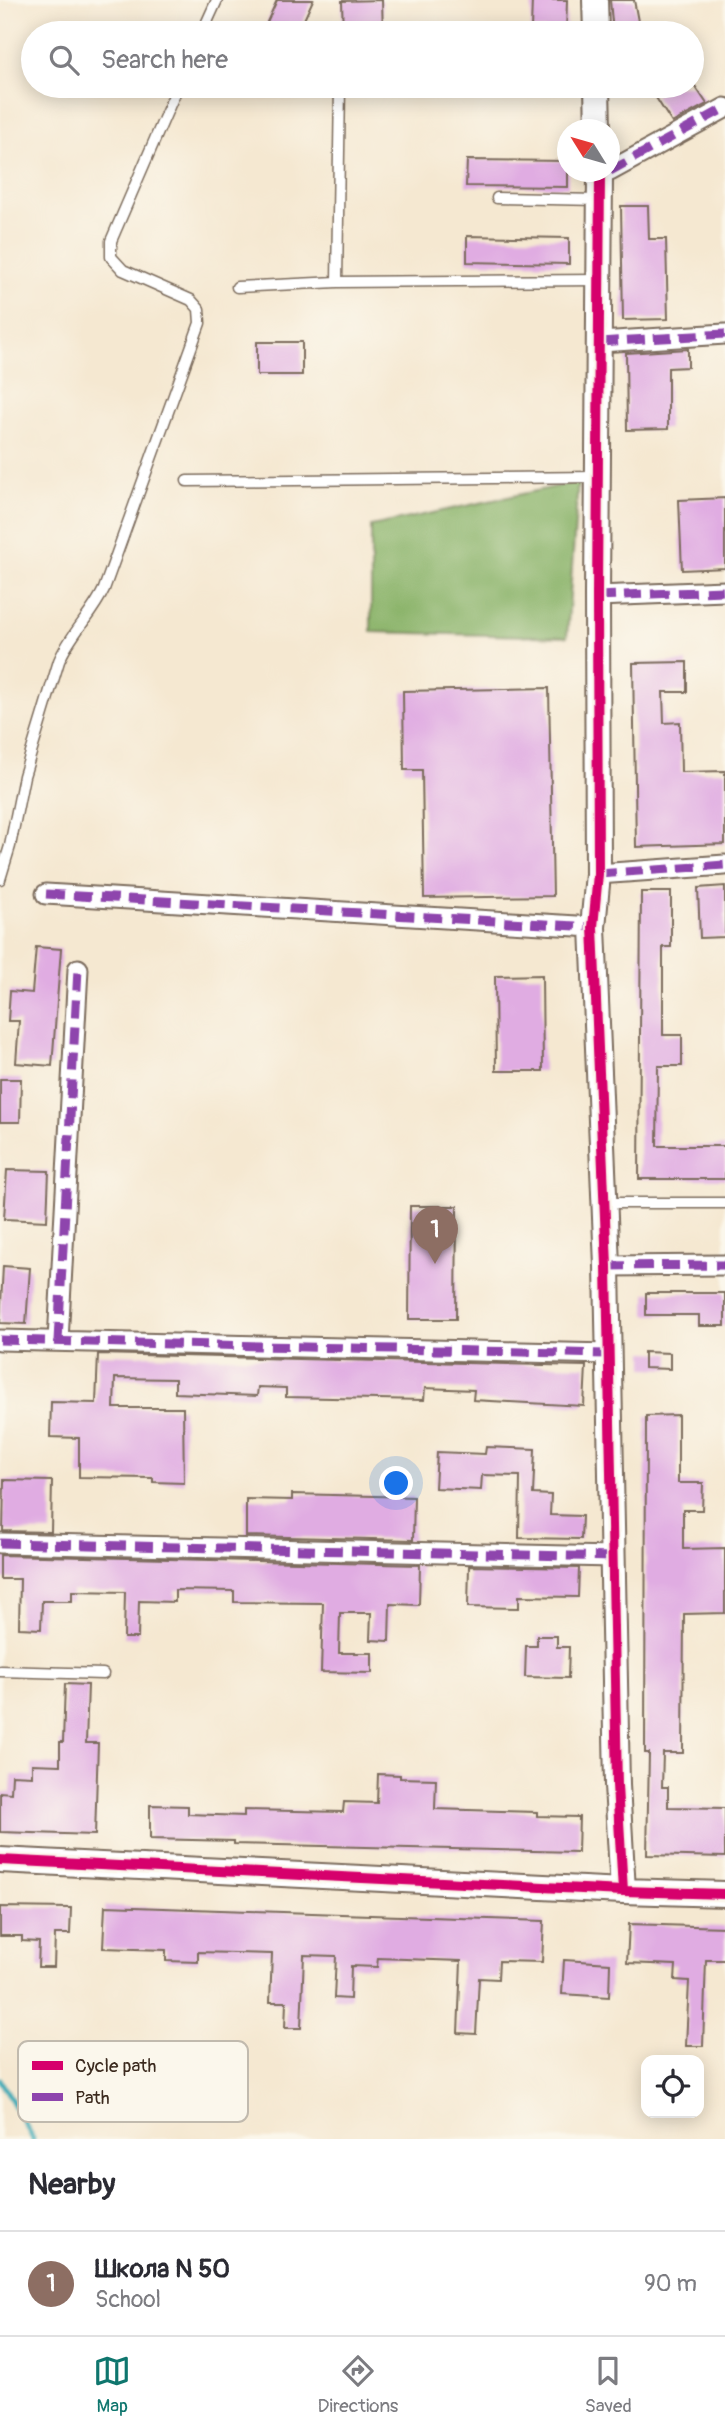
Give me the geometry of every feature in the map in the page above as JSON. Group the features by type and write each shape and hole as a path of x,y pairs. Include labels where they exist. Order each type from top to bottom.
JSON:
{"street":[{"path":"595,0 596,21"},
{"path":"597,98 598,119"},
{"path":"620,168 725,108"},
{"path":"603,182 597,477 598,874 593,927 607,1266 617,1785 623,1891"},
{"path":"600,342 725,334"},
{"path":"597,596 725,592"},
{"path":"598,874 725,865"},
{"path":"46,894 593,927"},
{"path":"58,1341 78,969"},
{"path":"607,1266 725,1265"},
{"path":"0,1340 609,1354"},
{"path":"0,1543 613,1558"},
{"path":"0,1860 725,1894"}],"lane":[{"path":"207,21 217,0"},
{"path":"0,879 10,846 24,776 64,647 104,589 200,323 199,309 191,300 123,270 111,257 111,241 173,98"},
{"path":"337,282 340,98"},
{"path":"497,198 582,182"},
{"path":"237,287 337,282 600,280"},
{"path":"187,481 597,477"},
{"path":"604,1203 725,1202"},
{"path":"0,1671 103,1674"}],"green space":[{"path":"578,482 567,637 371,632 371,526"}],"building":[{"path":"277,0 313,0 303,21 267,21"},
{"path":"382,0 383,21 343,21 342,1"},
{"path":"532,0 567,0 566,21 531,21"},
{"path":"610,0 634,0 638,21 612,21"},
{"path":"656,98 703,98 707,104 672,123"},
{"path":"467,160 557,161 557,182 568,182 568,187 466,186"},
{"path":"621,206 648,206 649,239 666,239 668,319 623,320"},
{"path":"467,236 569,238 569,264 467,262"},
{"path":"257,342 302,342 302,375 257,375"},
{"path":"688,349 688,367 668,368 668,429 627,430 626,353"},
{"path":"725,498 725,568 682,570 679,500"},
{"path":"687,662 687,692 663,692 664,723 680,722 681,772 725,771 725,844 636,847 633,663"},
{"path":"549,688 553,896 424,898 422,770 404,770 403,691"},
{"path":"725,886 725,937 700,938 698,888"},
{"path":"641,892 671,892 671,947 663,947 663,1035 682,1035 682,1066 658,1066 657,1146 725,1146 725,1179 639,1179"},
{"path":"36,947 61,949 52,1066 16,1063 19,1021 8,1021 10,991 32,993"},
{"path":"542,975 543,1071 496,1071 495,976"},
{"path":"0,1079 21,1079 20,1122 0,1122"},
{"path":"7,1170 49,1171 47,1221 4,1219"},
{"path":"410,1206 457,1206 456,1319 409,1319"},
{"path":"3,1266 30,1268 26,1324 0,1323"},
{"path":"646,1293 725,1293 725,1326 699,1326 699,1315 646,1315"},
{"path":"644,1352 670,1353 670,1369 644,1368"},
{"path":"98,1354 586,1366 584,1406 473,1400 474,1390 425,1388 424,1400 286,1397 286,1388 258,1387 257,1396 175,1393 175,1379 115,1378 114,1408 183,1408 184,1483 153,1482 153,1478 79,1477 79,1438 50,1437 51,1402 96,1403"},
{"path":"678,1415 678,1483 703,1483 702,1510 683,1510 683,1549 725,1548 725,1613 684,1614 683,1753 663,1753 662,1787 668,1787 668,1807 725,1808 725,1857 647,1855 649,1753 645,1753 646,1416"},
{"path":"486,1447 535,1449 533,1494 551,1495 550,1515 582,1516 581,1539 519,1538 520,1476 482,1475 481,1490 435,1488 437,1452 485,1454"},
{"path":"4,1480 52,1481 51,1532 3,1531"},
{"path":"292,1494 414,1497 413,1540 246,1536 246,1499 292,1500"},
{"path":"0,1555 420,1565 419,1605 390,1604 389,1641 370,1640 371,1613 340,1613 339,1653 372,1653 372,1673 321,1672 323,1603 234,1602 234,1591 175,1590 175,1602 139,1601 138,1638 124,1638 125,1592 72,1591 72,1601 42,1601 41,1629 19,1628 20,1579 0,1579"},
{"path":"469,1566 579,1568 578,1597 519,1596 519,1608 468,1607"},
{"path":"537,1636 557,1636 557,1647 569,1647 568,1678 525,1677 526,1646 537,1646"},
{"path":"65,1684 88,1685 86,1743 98,1743 95,1835 0,1832 0,1792 11,1793 12,1775 32,1776 32,1764 60,1765"},
{"path":"378,1774 436,1779 435,1809 537,1812 537,1816 579,1817 578,1852 234,1844 234,1841 150,1839 150,1805 188,1806 188,1814 244,1816 244,1810 343,1812 344,1802 377,1803"},
{"path":"105,1906 544,1921 542,1962 499,1961 498,1979 479,1978 476,2034 458,2033 461,1961 378,1958 377,1967 351,1966 350,1999 334,1998 336,1956 304,1955 301,2028 285,2028 286,2002 270,2002 272,1954 198,1952 198,1962 166,1961 166,1950 103,1948"},
{"path":"0,1907 71,1908 70,1934 55,1934 54,1967 38,1967 39,1942 22,1941 22,1936 0,1936"},
{"path":"629,1924 725,1927 725,1960 706,1960 703,2046 686,2046 689,1981 675,1980 676,1965 627,1963"},
{"path":"564,1960 610,1963 609,1997 562,1994"}],"waterway":[{"path":"0,2079 18,2112"},
{"path":"24,2122 33,2139"}],"marked path":[{"path":"620,166 725,108"},
{"path":"600,342 725,334"},
{"path":"597,596 725,591"},
{"path":"598,874 725,865"},
{"path":"46,894 593,927"},
{"path":"58,1341 78,969"},
{"path":"607,1266 725,1265"},
{"path":"0,1340 609,1354"},
{"path":"0,1543 613,1557"}],"cycle path":[{"path":"600,182 598,874 593,927 607,1266 617,1785 623,1891"},
{"path":"0,1860 725,1894"}],"place":[{"name":"Школа N 50","path":"435,1264"}]}
